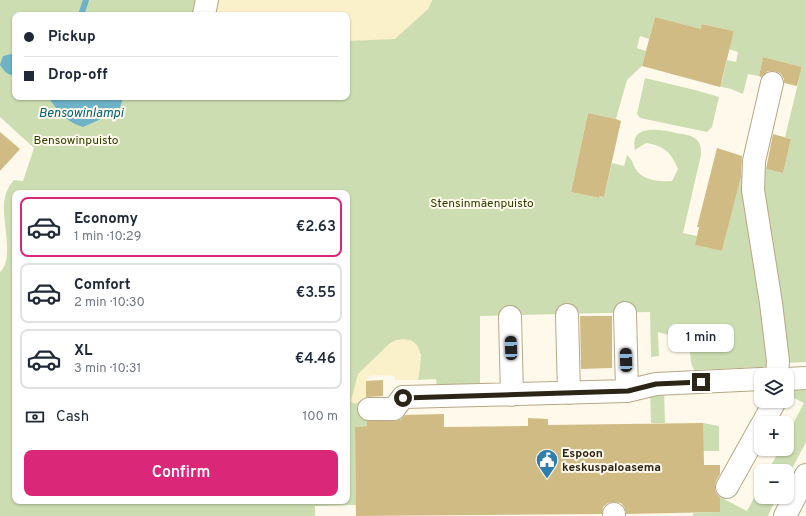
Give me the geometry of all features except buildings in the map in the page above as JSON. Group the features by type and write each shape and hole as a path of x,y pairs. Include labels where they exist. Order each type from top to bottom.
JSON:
{"street":[{"path":"772,83 754,161 753,190 771,303 778,368"},
{"path":"625,313 628,391"},
{"path":"567,315 569,393"},
{"path":"510,317 512,395"},
{"path":"794,378 806,378"},
{"path":"369,409 394,409 403,398 628,391 656,384 754,379"},
{"path":"727,487 754,439"},
{"path":"785,516 806,475"}],"green space":[{"path":"0,0 198,0 204,12 12,12 12,100 350,100 350,41 356,40 428,9 432,0 806,0 806,362 788,363 758,167 783,173 791,139 785,137 802,67 763,57 759,76 748,74 743,94 731,89 708,84 722,81 727,60 736,62 738,52 729,49 734,31 703,24 701,29 655,17 649,39 640,36 637,48 646,51 642,66 627,80 616,119 588,113 571,192 598,198 599,196 604,197 612,163 624,166 627,155 631,159 637,171 644,177 658,181 672,181 678,169 670,154 658,146 646,143 635,150 634,142 641,132 647,130 662,130 690,136 695,138 699,143 701,155 683,233 697,236 696,245 722,251 744,165 770,360 767,367 694,370 686,340 658,332 659,356 651,357 650,312 480,316 480,388 437,388 436,379 418,380 421,354 358,374 370,415 371,426 355,427 356,505 315,506 315,516 0,516 0,272 4,267 7,258 4,204 7,192 14,180 23,181 34,148 0,117"},
{"path":"645,78 719,97 712,127 707,132 640,118 637,114"},
{"path":"806,387 806,442 794,465 772,464 776,456 794,456 794,422 804,403 794,398 794,391"},
{"path":"650,391 664,391 665,423 651,423"},
{"path":"703,423 719,426 719,451 703,451"},
{"path":"720,497 747,511 754,498 754,504 774,504 768,516 693,516 693,513 720,512"}],"sand":[{"path":"217,0 432,0 428,9 395,39 350,41 350,12 214,12"},
{"path":"404,339 416,344 419,349 421,360 418,380 395,380 395,376 369,376 366,381 366,400 355,404 351,401 358,374 389,344 396,340"}],"water":[{"path":"12,54 12,75 6,72 0,65 3,56"},
{"name":"Bensowinlampi","path":"50,100 122,100 120,108 114,113 83,127 67,119"}],"waterway":[{"path":"82,12 86,0"}],"place":[{"name":"Espoon keskuspaloasema","path":"547,480"}],"route":[{"path":"403,398 628,391 656,384 701,382"}],"park label":[{"name":"Bensowinpuisto","path":"76,140"},
{"name":"Stensinmäenpuisto","path":"482,203"}]}
